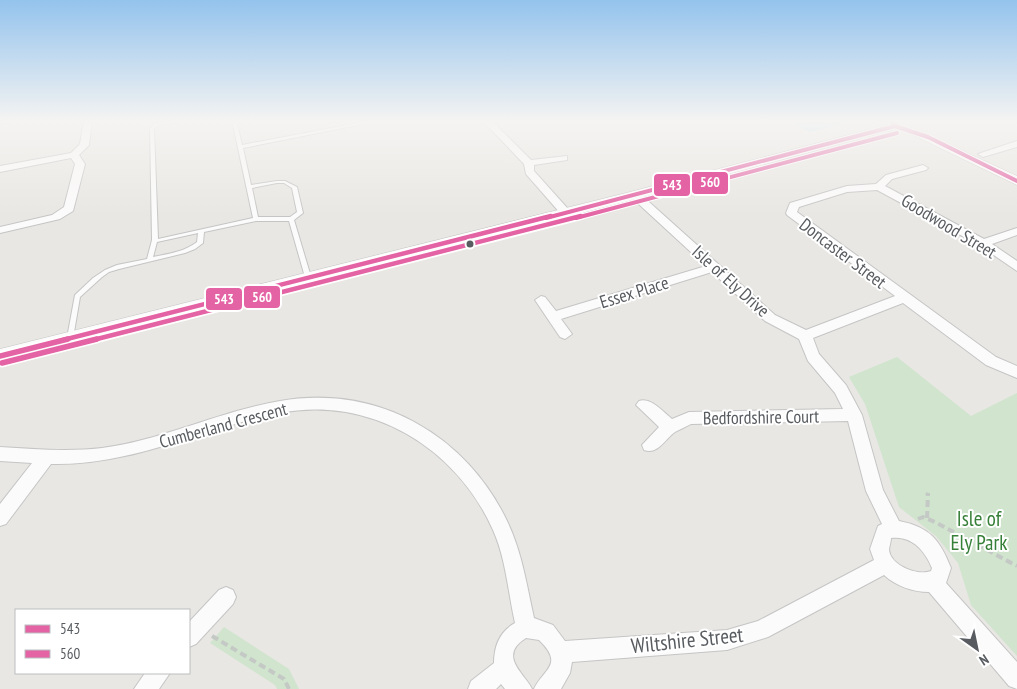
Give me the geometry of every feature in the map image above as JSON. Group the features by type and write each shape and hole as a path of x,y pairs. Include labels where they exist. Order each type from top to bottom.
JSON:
{"street":[{"path":"0,169 74,156 77,152"},
{"path":"518,152 529,163 545,163 564,158"},
{"path":"0,356 635,195 789,152"},
{"path":"957,152 1017,181"},
{"path":"963,152 992,169"},
{"path":"983,154 989,152"},
{"path":"0,230 64,214 69,208 80,164 74,156"},
{"path":"529,163 529,172 565,212"},
{"path":"879,187 890,177 922,168"},
{"name":"Doncaster Street","path":"879,187 866,185 854,187 794,205 791,213 903,298 991,361 1017,372"},
{"name":"Goodwood Street","path":"879,187 892,192 958,232 983,243 1017,267"},
{"name":"Isle of Ely Drive","path":"635,195 770,318 805,336"},
{"path":"983,243 1017,231"},
{"name":"Essex Place","path":"553,317 715,267"},
{"path":"894,529 875,491 854,415 841,389 813,357 805,336 903,298"},
{"path":"541,300 565,334"},
{"name":"Cumberland Crescent","path":"0,454 46,456 114,453 151,445 281,407 317,403 349,406 379,413 407,424 437,442 463,466 486,494 503,530 526,628"},
{"path":"644,404 670,427"},
{"name":"Bedfordshire Court","path":"650,445 670,427 688,418 854,415"},
{"path":"0,518 46,456"},
{"path":"894,529 912,533 932,548 939,558 941,568 939,576 933,582 923,584 910,581 897,574 886,564 880,552 880,541 884,532 894,529"},
{"name":"Wiltshire Street","path":"560,652 727,640 760,630 886,564"},
{"path":"933,582 1017,678"},
{"path":"193,632 226,597"},
{"path":"521,689 510,680 504,668 504,655 508,643 516,633 526,628 537,628 547,632 555,640 562,664 558,676 551,686 545,689"},
{"path":"479,689 504,668"},
{"path":"145,689 158,674"}],"lane":[{"path":"150,258 155,240 153,152"},
{"path":"242,152 251,187 256,219"},
{"path":"155,240 256,219 291,219 300,213 294,188 285,182 251,187"},
{"path":"291,219 308,277"},
{"path":"70,338 77,296 107,271 150,258 195,250 200,243 201,231"}],"path":[{"path":"927,519 926,495 928,493"},
{"path":"912,520 927,519 1017,566"},
{"path":"193,632 284,679 290,689"}],"green space":[{"name":"Isle of Ely Park","path":"897,357 971,416 1017,393 1017,656 971,605 958,563 936,536 899,507 865,404 849,377"},
{"path":"224,627 289,669 299,689 277,689 275,685 210,643"}],"transit line":[{"name":"543","path":"0,356 796,152"},
{"name":"560","path":"2,363 637,202 825,152"},
{"name":"543","path":"959,152 1017,181"}]}
